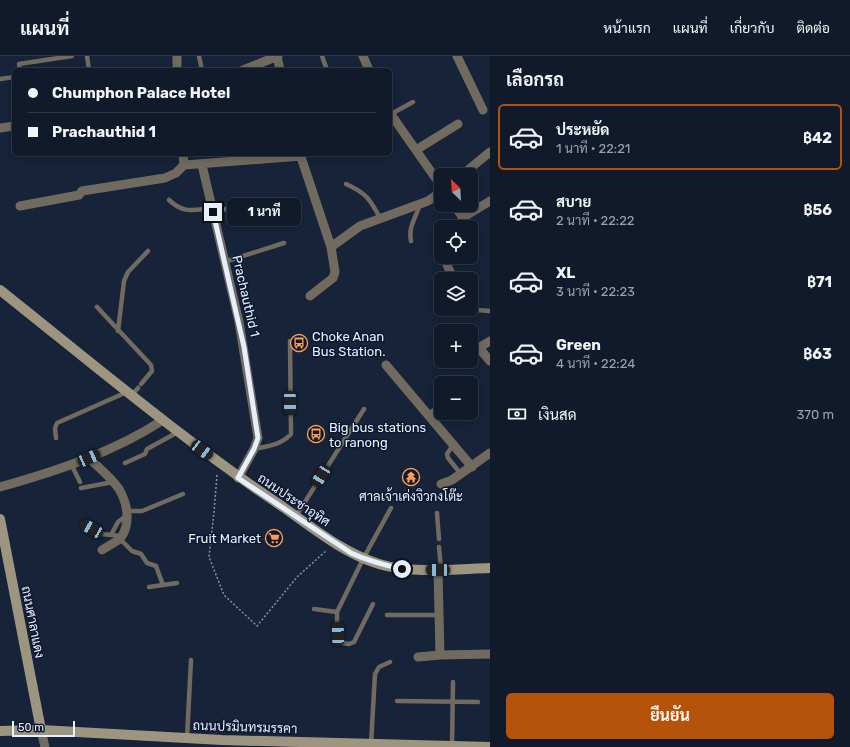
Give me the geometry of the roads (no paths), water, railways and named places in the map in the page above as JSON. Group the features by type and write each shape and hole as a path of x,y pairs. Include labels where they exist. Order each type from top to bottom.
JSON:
{"main road":[{"name":"ถนนประชาอุทิศ","path":"0,290 135,390 163,420 238,478 335,543 363,559 380,565 402,569 440,570 490,568"},
{"name":"ถนนศาลาแดง","path":"0,519 41,730"},
{"name":"ถนนปรมินทรมรรคา","path":"0,731 41,730 188,738 222,744 490,747"}],"street":[{"path":"177,56 177,68"},
{"path":"249,68 278,56 280,68"},
{"path":"363,56 368,68"},
{"path":"457,56 483,110"},
{"path":"392,116 434,176"},
{"path":"416,150 458,124"},
{"path":"0,128 12,126"},
{"path":"471,168 490,152"},
{"path":"183,156 184,165"},
{"path":"20,206 79,195 82,191 165,178 176,173 184,165 202,165 290,156"},
{"path":"300,156 330,247 335,272 333,278 310,296"},
{"name":"Prachauthid 1","path":"202,165 244,347 258,438 254,449 238,478"},
{"path":"330,247 360,226 428,201 434,197"},
{"path":"462,216 490,201"},
{"path":"459,212 462,220"},
{"path":"490,341 480,347 480,349 490,361"},
{"path":"386,365 472,467"},
{"path":"0,487 38,476 89,458 141,435 163,420"},
{"path":"441,484 452,480 490,453"},
{"path":"89,458 119,489 127,513 127,527 121,538 102,550"},
{"path":"440,570 440,656"},
{"path":"418,657 490,654"},
{"path":"41,730 45,747"}],"lane":[{"path":"20,68 19,64 72,56"},
{"path":"86,56 89,68"},
{"path":"198,56 201,68"},
{"path":"322,56 326,68"},
{"path":"0,79 12,77"},
{"path":"392,112 412,102"},
{"path":"346,184 357,189 370,200 380,218"},
{"path":"169,200 176,207 186,210 212,210 244,205"},
{"path":"411,241 409,233 420,204"},
{"path":"224,262 284,243"},
{"path":"118,331 124,281 128,272 148,251"},
{"path":"56,438 55,428 57,423 135,390 152,371 150,365 97,307"},
{"path":"478,310 490,311"},
{"path":"254,449 278,444 286,440 291,434 290,341"},
{"path":"296,516 364,409"},
{"path":"428,414 434,410"},
{"path":"125,463 145,454 147,449 178,432"},
{"path":"453,445 448,454 448,458 461,474"},
{"path":"71,464 80,482"},
{"path":"81,488 113,482"},
{"path":"111,535 118,522 127,513 142,511 183,494"},
{"path":"373,604 354,642 349,644 342,643 339,639 337,612 363,559 391,508"},
{"path":"437,513 439,539"},
{"path":"83,524 101,534 121,538 132,551 141,554 147,563 156,566 163,585"},
{"path":"439,547 440,570"},
{"path":"149,587 177,583"},
{"path":"314,609 337,612"},
{"path":"387,615 440,615"},
{"path":"188,738 191,660"},
{"path":"371,745 375,674 379,668 390,662"},
{"path":"452,746 453,682"},
{"path":"397,701 478,702"}],"place":[{"name":"Choke Anan Bus Station.","path":"299,343"},
{"name":"Big bus stations to ranong","path":"316,434"},
{"name":"ศาลเจ้าเค่งจิวกงโต๊ะ","path":"411,477"},
{"name":"Fruit Market","path":"274,538"}]}
